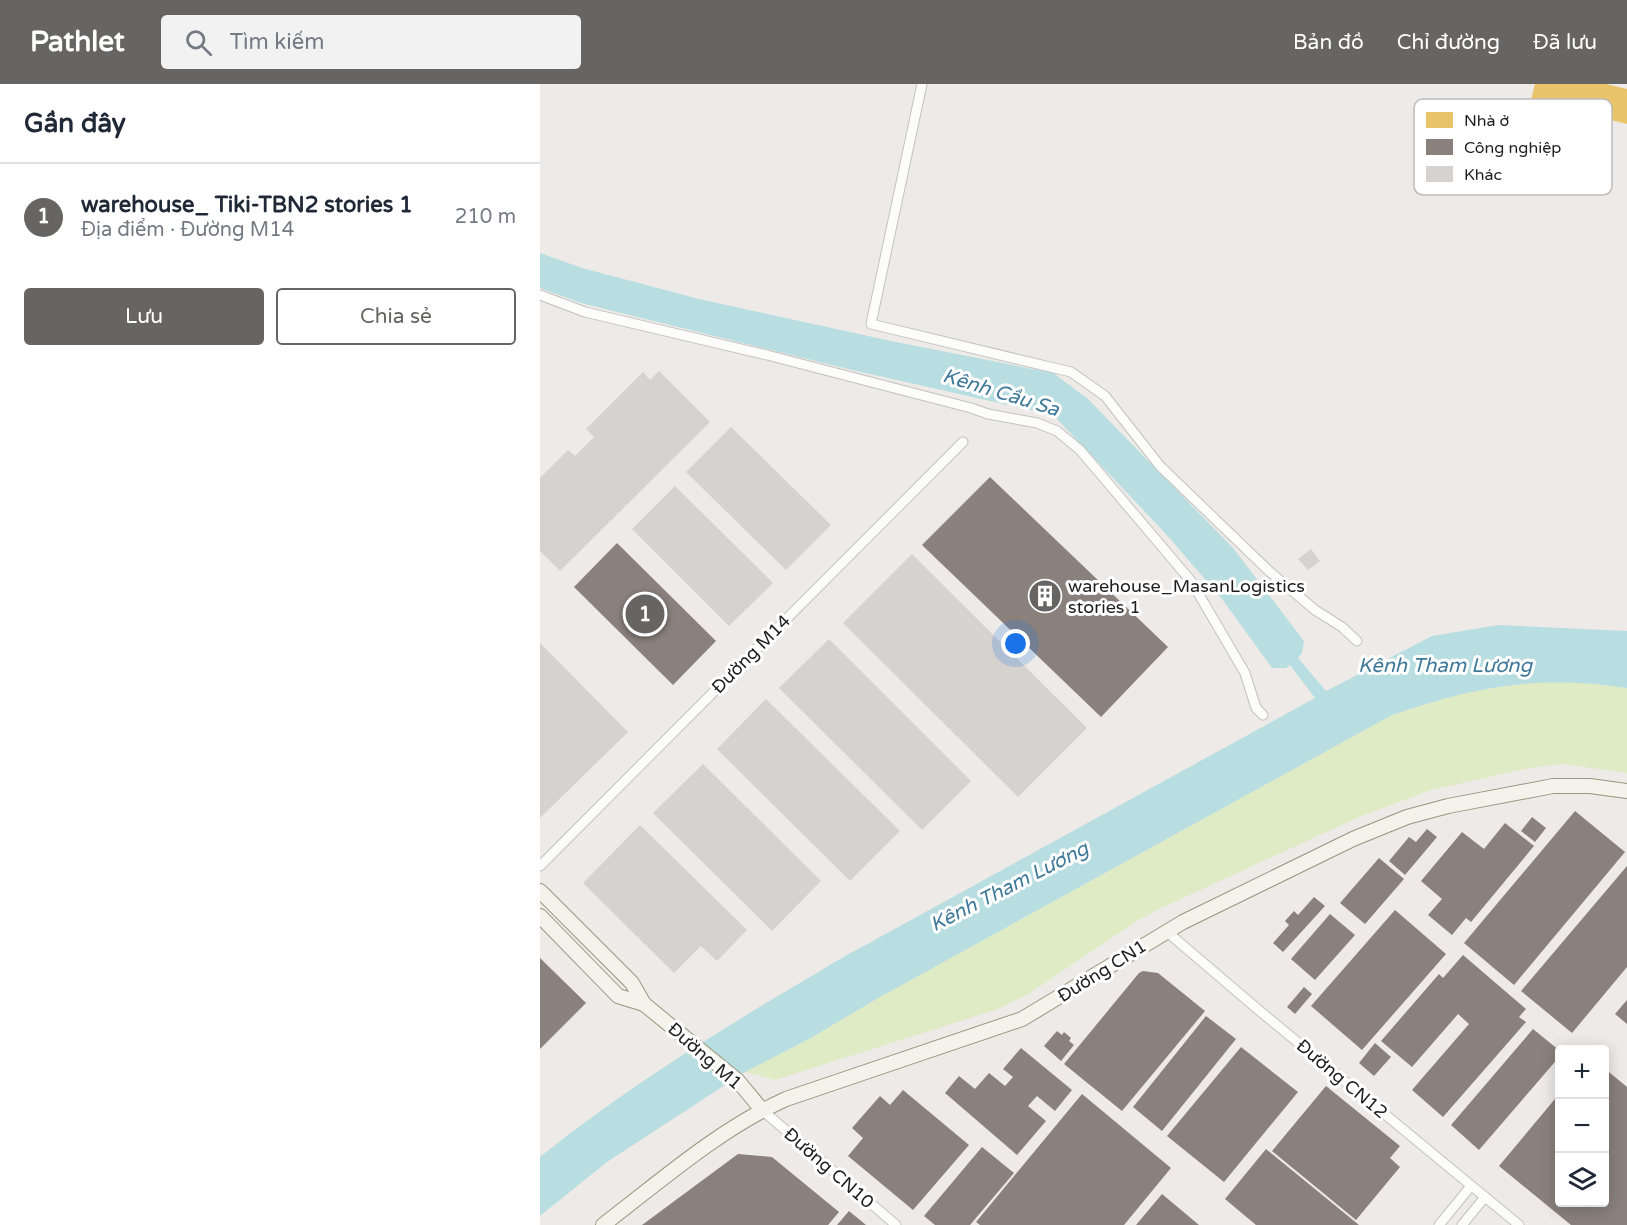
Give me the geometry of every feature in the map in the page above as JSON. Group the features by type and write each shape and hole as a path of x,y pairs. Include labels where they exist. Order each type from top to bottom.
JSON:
{"street":[{"path":"921,84 871,324 1071,372 1105,396 1160,466 1270,572 1315,610 1342,627 1357,641"},
{"path":"540,295 585,312 778,358 988,414 1038,423 1057,431 1080,450 1191,581 1245,673 1256,708 1263,715"},
{"name":"Đường M14","path":"540,866 963,442"},
{"name":"Đường CN1","path":"603,1225 720,1136 762,1110 795,1096 1022,1020 1166,931 1353,839 1427,811 1553,786 1590,786 1627,791"},
{"name":"Đường M1","path":"540,891 632,983 644,1005"},
{"name":"Đường M1","path":"540,916 618,996 644,1005 697,1046 738,1082 762,1110"},
{"name":"Đường CN12","path":"1166,931 1519,1225"},
{"name":"Đường CN10","path":"762,1110 896,1225"},
{"path":"1439,1225 1471,1186"},
{"path":"1462,1225 1485,1197"}],"green space":[{"path":"1535,682 1579,682 1627,688 1627,773 1564,764 1529,768 1431,790 1359,817 1159,909 1137,921 1027,995 995,1010 775,1080 745,1072 809,1039 880,997 1392,715 1466,692"}],"water":[{"name":"Kênh Tham Lương","path":"540,253 582,268 699,299 891,341 1053,373 1087,398 1233,548 1304,641 1302,653 1298,658 1326,691 1432,636 1498,625 1627,631 1627,688 1564,683 1508,686 1452,697 1392,715 880,997 809,1039 745,1072 607,1162 540,1216 540,1157 575,1129 649,1077 840,959 1315,698 1290,665 1286,668 1272,668 1222,599 1166,534 1057,419 1039,412 848,369 581,303 540,288"}],"building: Nhà ở":[{"path":"1535,84 1606,84 1627,89 1627,124 1612,120 1612,99 1531,99"}],"building: Công nghiệp":[{"name":"warehouse_MasanLogistics stories 1","path":"990,477 1168,647 1101,717 922,545"},
{"path":"617,543 716,641 673,685 574,587"},
{"path":"1575,811 1625,852 1514,985 1464,943"},
{"path":"1532,817 1546,828 1535,842 1521,831"},
{"path":"1505,823 1534,846 1471,922 1466,918 1452,935 1428,915 1442,899 1421,881 1462,832 1484,849"},
{"path":"1427,829 1437,837 1405,875 1389,861 1409,837 1416,842"},
{"path":"1379,858 1404,879 1365,924 1340,903"},
{"path":"1627,866 1627,967 1572,1033 1521,991"},
{"path":"1314,897 1325,906 1283,952 1273,943 1289,925 1285,921 1294,911 1298,915"},
{"path":"1395,910 1446,954 1362,1050 1311,1006"},
{"path":"1330,914 1355,935 1315,980 1291,959"},
{"path":"1463,955 1526,1009 1519,1017 1526,1022 1443,1117 1412,1090 1469,1024 1458,1014 1412,1067 1381,1041 1439,974 1443,978"},
{"path":"540,958 586,1003 540,1049"},
{"path":"1143,971 1158,973 1205,1011 1122,1111 1064,1064"},
{"path":"1304,987 1312,994 1295,1014 1287,1007"},
{"path":"1627,1000 1627,1024 1615,1014"},
{"path":"1206,1016 1236,1039 1162,1131 1133,1107"},
{"path":"1533,1029 1555,1047 1555,1062 1479,1150 1451,1125"},
{"path":"1057,1031 1062,1035 1064,1032 1071,1038 1069,1041 1074,1045 1061,1061 1044,1046"},
{"path":"1375,1043 1391,1057 1374,1076 1359,1063"},
{"path":"1241,1047 1298,1092 1224,1182 1167,1136"},
{"path":"1021,1048 1072,1090 1055,1111 1037,1096 1028,1106 1046,1121 1017,1155 945,1093 959,1076 975,1089 989,1073 1005,1086 1013,1077 1003,1069"},
{"path":"1609,1072 1627,1087 1627,1225 1571,1225 1499,1166 1555,1099 1555,1207 1609,1207"},
{"path":"1326,1086 1400,1146 1390,1158 1400,1167 1356,1220 1272,1151"},
{"path":"903,1090 969,1145 913,1210 848,1156 863,1138 852,1128 880,1096 890,1105"},
{"path":"1082,1094 1171,1168 1124,1225 980,1225 976,1222"},
{"path":"982,1147 1014,1173 970,1225 935,1225 924,1216"},
{"path":"1266,1149 1359,1225 1256,1225 1225,1199"},
{"path":"738,1154 772,1157 839,1212 828,1225 642,1225"},
{"path":"1162,1194 1199,1225 1136,1225"},
{"path":"849,1211 866,1225 837,1225"}],"building: Khác":[{"path":"659,371 710,422 560,571 540,551 540,478 568,450 575,456 594,437 586,429 643,372 650,380"},
{"path":"731,427 831,525 786,570 686,472"},
{"path":"675,486 773,583 729,626 632,529"},
{"path":"1311,549 1320,561 1308,570 1298,559"},
{"path":"912,554 1087,728 1018,797 843,623"},
{"path":"829,639 971,781 922,830 779,688"},
{"path":"540,643 628,732 540,818"},
{"path":"766,699 900,831 850,881 717,749"},
{"path":"703,764 821,881 772,931 653,813"},
{"path":"640,825 747,930 717,961 701,946 674,973 583,883"}],"place":[{"name":"warehouse_MasanLogistics stories 1","path":"1045,596"},
{"name":"warehouse_ Tiki-TBN2 stories 1","path":"645,614"}],"water label":[{"name":"Kênh Cầu Sa","path":"1001,392"}]}
